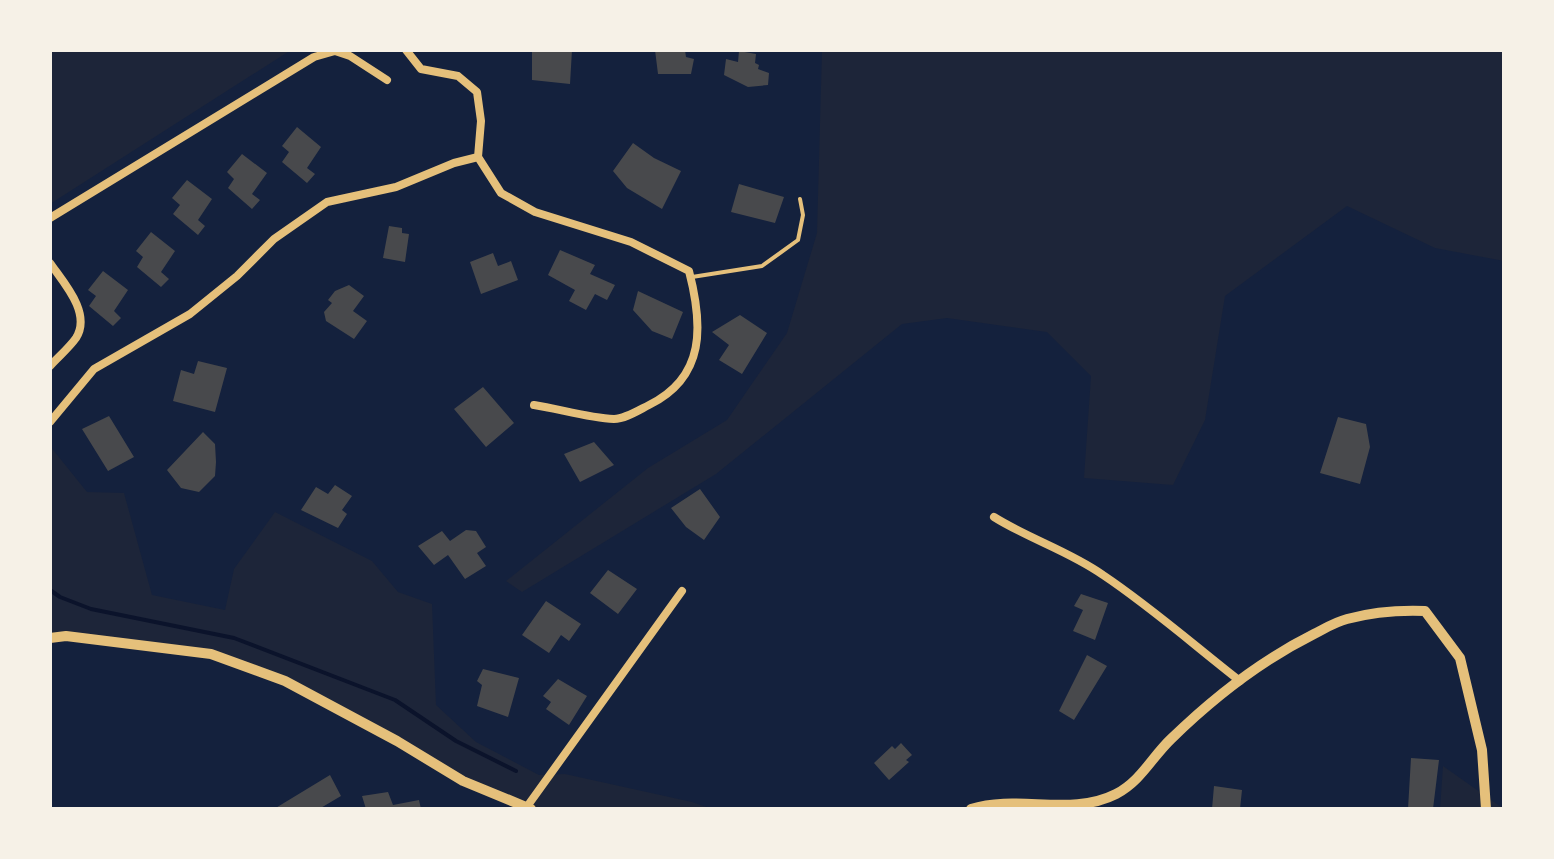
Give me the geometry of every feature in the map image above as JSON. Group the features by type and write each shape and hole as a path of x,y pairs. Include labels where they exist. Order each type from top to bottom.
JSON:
{"street":[{"path":"406,50 421,69 458,76 477,92 481,121 478,157 501,193 535,212 631,242 689,271 698,305 696,346 687,376 656,401 616,419 534,405"},
{"path":"50,218 314,57 335,51 350,56 387,80"},
{"path":"50,422 94,369 190,314 237,276 274,239 327,202 396,187 454,163 478,157"},
{"path":"50,263 79,309 81,324 78,336 50,366"},
{"path":"994,517 1015,530 1061,549 1103,574 1240,681"},
{"path":"50,638 66,636 211,654 285,681 397,741 463,781 528,808 682,591"},
{"path":"971,809 1017,803 1073,806 1114,796 1136,782 1169,740 1271,657 1344,619 1398,610 1425,611 1460,658 1482,750 1486,809"}],"lane":[{"path":"691,277 762,266 798,240 803,215 800,199"}],"shaded area":[{"path":"50,50 291,50 50,204"},
{"path":"822,50 1504,50 1504,261 1435,248 1347,206 1225,296 1205,420 1173,485 1084,478 1091,376 1047,332 947,318 902,324 716,474 522,592 506,581 648,468 727,420 787,333 817,233"},
{"path":"50,446 87,492 124,493 152,595 225,610 234,569 275,512 372,561 398,592 432,604 436,705 476,742 539,775 565,774 712,809 531,809 463,781 320,700 211,654 50,638"},
{"path":"1443,766 1504,809 1440,809"}],"building":[{"path":"532,50 572,50 570,84 532,80"},
{"path":"655,50 685,50 686,57 694,59 691,74 658,74"},
{"path":"739,51 756,54 758,69 769,73 768,85 748,87 724,75 726,59 738,62"},
{"path":"297,127 321,147 307,168 315,174 307,183 282,162 289,152 282,146"},
{"path":"633,143 681,171 662,209 627,188 613,171"},
{"path":"242,154 267,173 252,194 260,200 252,209 228,188 234,179 227,172"},
{"path":"187,180 212,199 198,220 205,226 198,235 173,214 180,205 172,198"},
{"path":"739,184 784,197 775,223 731,212"},
{"path":"389,226 402,228 402,233 409,234 405,262 383,258"},
{"path":"151,232 175,251 161,272 169,279 161,287 137,267 143,257 136,251"},
{"path":"560,250 595,265 590,274 615,285 607,300 595,294 586,310 569,301 575,290 548,275"},
{"path":"493,253 498,266 511,261 518,280 481,294 470,262"},
{"path":"103,271 128,290 114,311 121,318 113,326 89,306 96,296 88,290"},
{"path":"349,285 364,296 353,311 367,321 354,339 326,321 324,312 332,303 328,300 335,291"},
{"path":"638,291 683,312 672,339 652,331 633,310"},
{"path":"740,315 767,333 742,374 719,360 729,345 712,332"},
{"path":"198,361 227,368 215,412 173,401 181,370 194,374"},
{"path":"483,387 514,423 486,447 454,409"},
{"path":"109,416 134,457 108,471 82,429"},
{"path":"1338,417 1366,424 1370,447 1360,484 1320,473"},
{"path":"203,432 215,444 215,476 199,492 181,488 167,470"},
{"path":"594,442 614,465 580,482 564,454"},
{"path":"335,485 352,496 342,510 347,514 338,528 301,510 316,487 328,494"},
{"path":"700,489 720,517 704,540 686,527 671,508"},
{"path":"466,530 476,531 486,547 477,553 486,566 465,579 448,555 434,565 418,546 442,531 450,541"},
{"path":"608,570 637,589 618,614 590,593"},
{"path":"1081,594 1108,603 1095,640 1073,631 1083,610 1074,606"},
{"path":"546,601 581,624 569,641 561,635 549,653 522,635"},
{"path":"1087,655 1107,666 1074,720 1059,711"},
{"path":"483,669 519,678 508,717 477,706 482,685 477,681"},
{"path":"558,679 587,696 569,725 546,709 551,702 543,696"},
{"path":"901,743 912,755 906,760 909,762 889,780 874,763 892,746 895,749"},
{"path":"1411,758 1439,760 1433,809 1408,809"},
{"path":"330,775 341,796 319,809 274,809"},
{"path":"1214,786 1242,790 1240,809 1212,809"},
{"path":"388,792 393,805 419,800 421,809 366,809 362,796"}],"waterway":[{"path":"50,590 91,609 234,638 395,700 456,741 516,771"}]}
